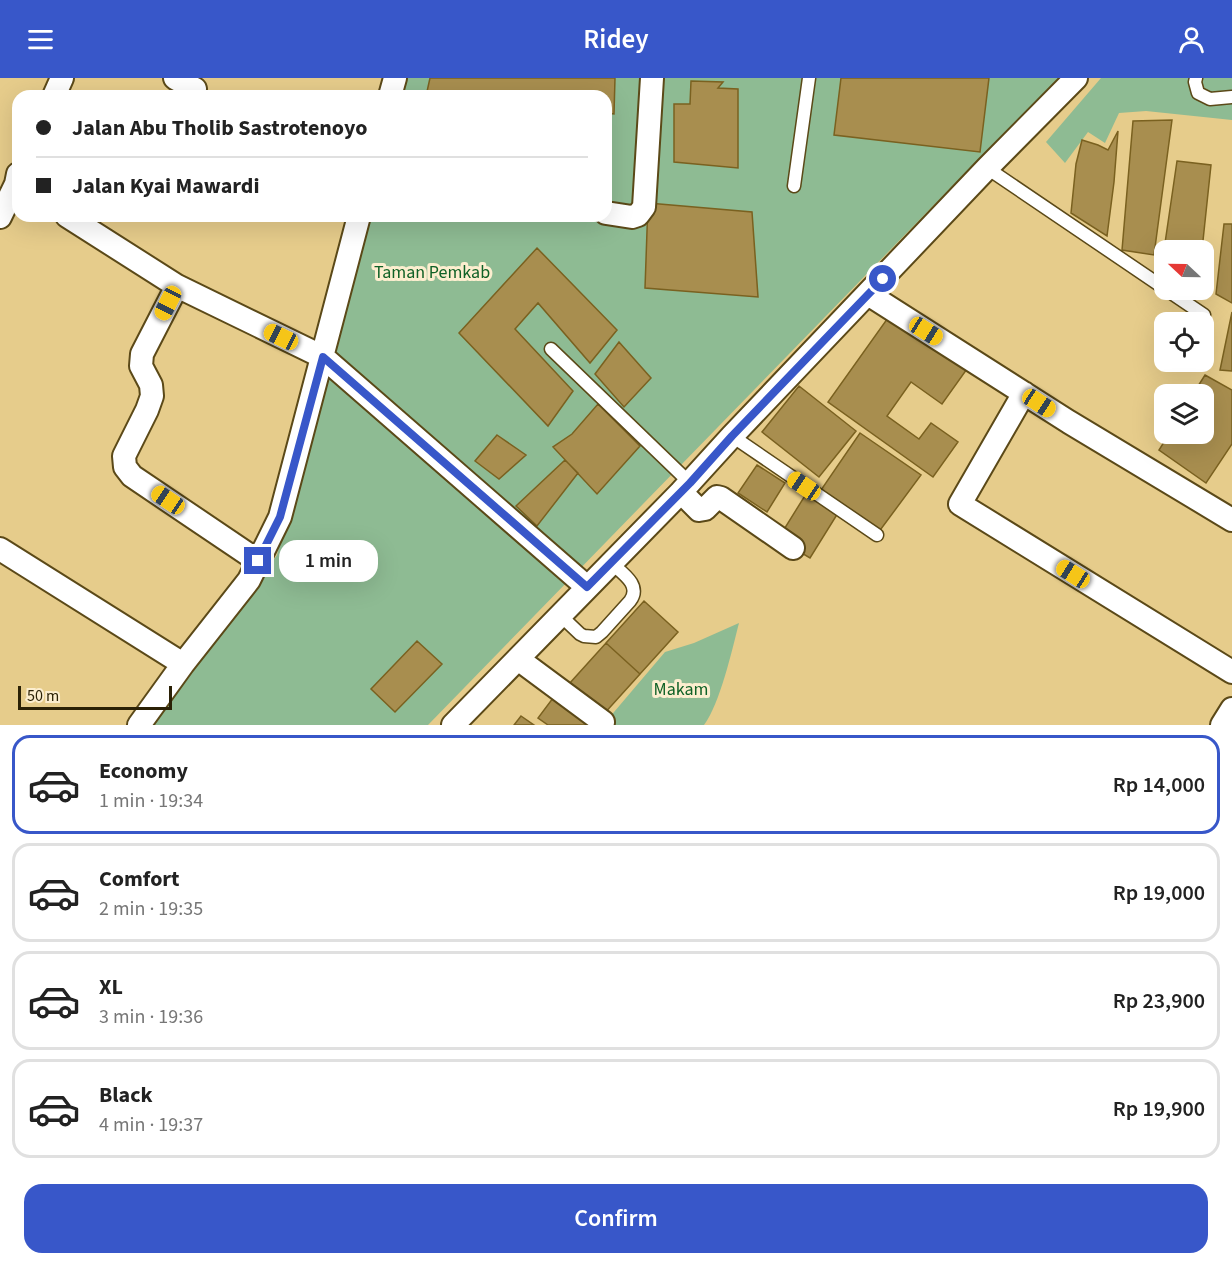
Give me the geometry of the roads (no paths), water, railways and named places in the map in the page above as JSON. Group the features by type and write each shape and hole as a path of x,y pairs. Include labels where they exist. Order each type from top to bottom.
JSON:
{"street":[{"path":"175,78 195,89"},
{"path":"612,214 632,217 638,215 644,207 652,78"},
{"path":"453,725 686,487 987,168 1076,78"},
{"path":"0,166 12,175"},
{"path":"0,217 12,190"},
{"path":"76,222 177,286 323,357 587,587"},
{"path":"140,724 183,664 249,580 280,517 357,222"},
{"path":"177,286 141,354 141,366 151,385 152,396 124,456 125,468 132,476 258,561"},
{"path":"868,294 1069,422 1232,520"},
{"path":"1024,393 960,504 1232,672"},
{"path":"686,487 699,510 705,509 717,497 721,498 793,548"},
{"path":"0,549 183,664"},
{"path":"518,658 603,722"},
{"path":"1222,725 1232,709"}],"lane":[{"path":"795,186 809,78"},
{"path":"1196,78 1198,93 1210,99 1232,97"},
{"path":"987,168 1154,282"},
{"path":"1182,300 1200,312"},
{"path":"551,349 686,487"},
{"path":"732,436 877,535"},
{"path":"560,615 584,636 596,637 602,632 630,601 634,591 630,581 611,563"}],"park label":[{"name":"Taman Pemkab","path":"432,272"},
{"name":"Makam","path":"681,689"}]}
